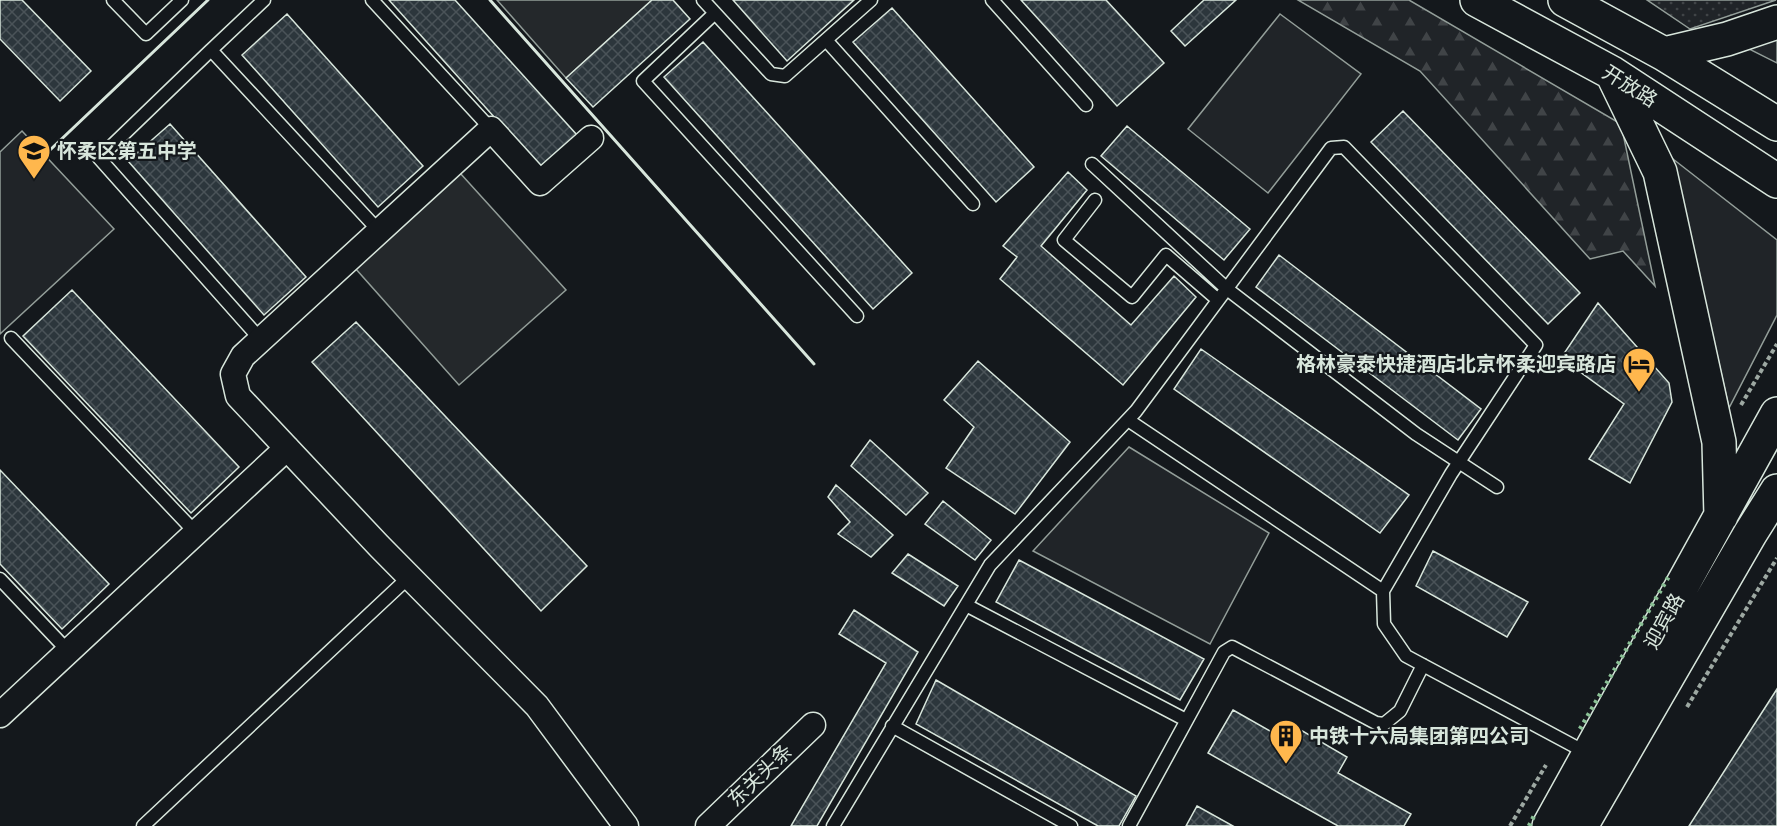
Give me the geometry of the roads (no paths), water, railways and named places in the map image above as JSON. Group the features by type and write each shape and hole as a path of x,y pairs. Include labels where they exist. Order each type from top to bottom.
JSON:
{"main road":[{"name":"开放路","path":"1477,0 1612,73 1777,181"},
{"path":"1565,0 1664,54 1777,124"},
{"path":"1664,54 1727,39 1777,22"},
{"path":"1612,73 1660,172 1719,442 1721,517"},
{"name":"迎宾路","path":"1549,826 1591,755 1777,414"},
{"name":"迎宾路","path":"1581,826 1777,491"},
{"path":"1750,534 1777,513"}],"street":[{"path":"591,138 540,183 491,129 243,356 233,374 238,396 409,577 537,706 626,826"},
{"path":"0,715 287,448"},
{"name":"东关头条","path":"708,826 813,725"}],"lane":[{"path":"113,0 146,34 183,0"},
{"path":"261,340 99,158 264,0"},
{"path":"372,0 491,129"},
{"path":"703,0 771,74 785,76 871,0"},
{"path":"992,0 1086,105"},
{"path":"715,13 643,81 857,316"},
{"path":"826,39 973,204"},
{"path":"211,50 379,231"},
{"path":"833,826 990,565 1128,420 1331,148 1344,147 1536,345 1459,462 1383,591 1384,624 1406,656 1591,755"},
{"path":"1092,165 1227,289 1416,434 1497,487"},
{"path":"1095,200 1064,240 1132,297 1166,255 1218,300"},
{"path":"11,338 196,532"},
{"path":"1128,420 1383,591"},
{"path":"143,826 409,577"},
{"path":"0,579 68,651"},
{"path":"966,605 1186,720"},
{"path":"1129,826 1224,652 1232,647 1376,723 1384,724 1400,711 1423,665"},
{"path":"892,726 1071,826"}],"place":[{"name":"怀柔区第五中学","path":"34,180"},
{"name":"格林豪泰快捷酒店北京怀柔迎宾路店","path":"1639,393"},
{"name":"中铁十六局集团第四公司","path":"1286,765"}]}
